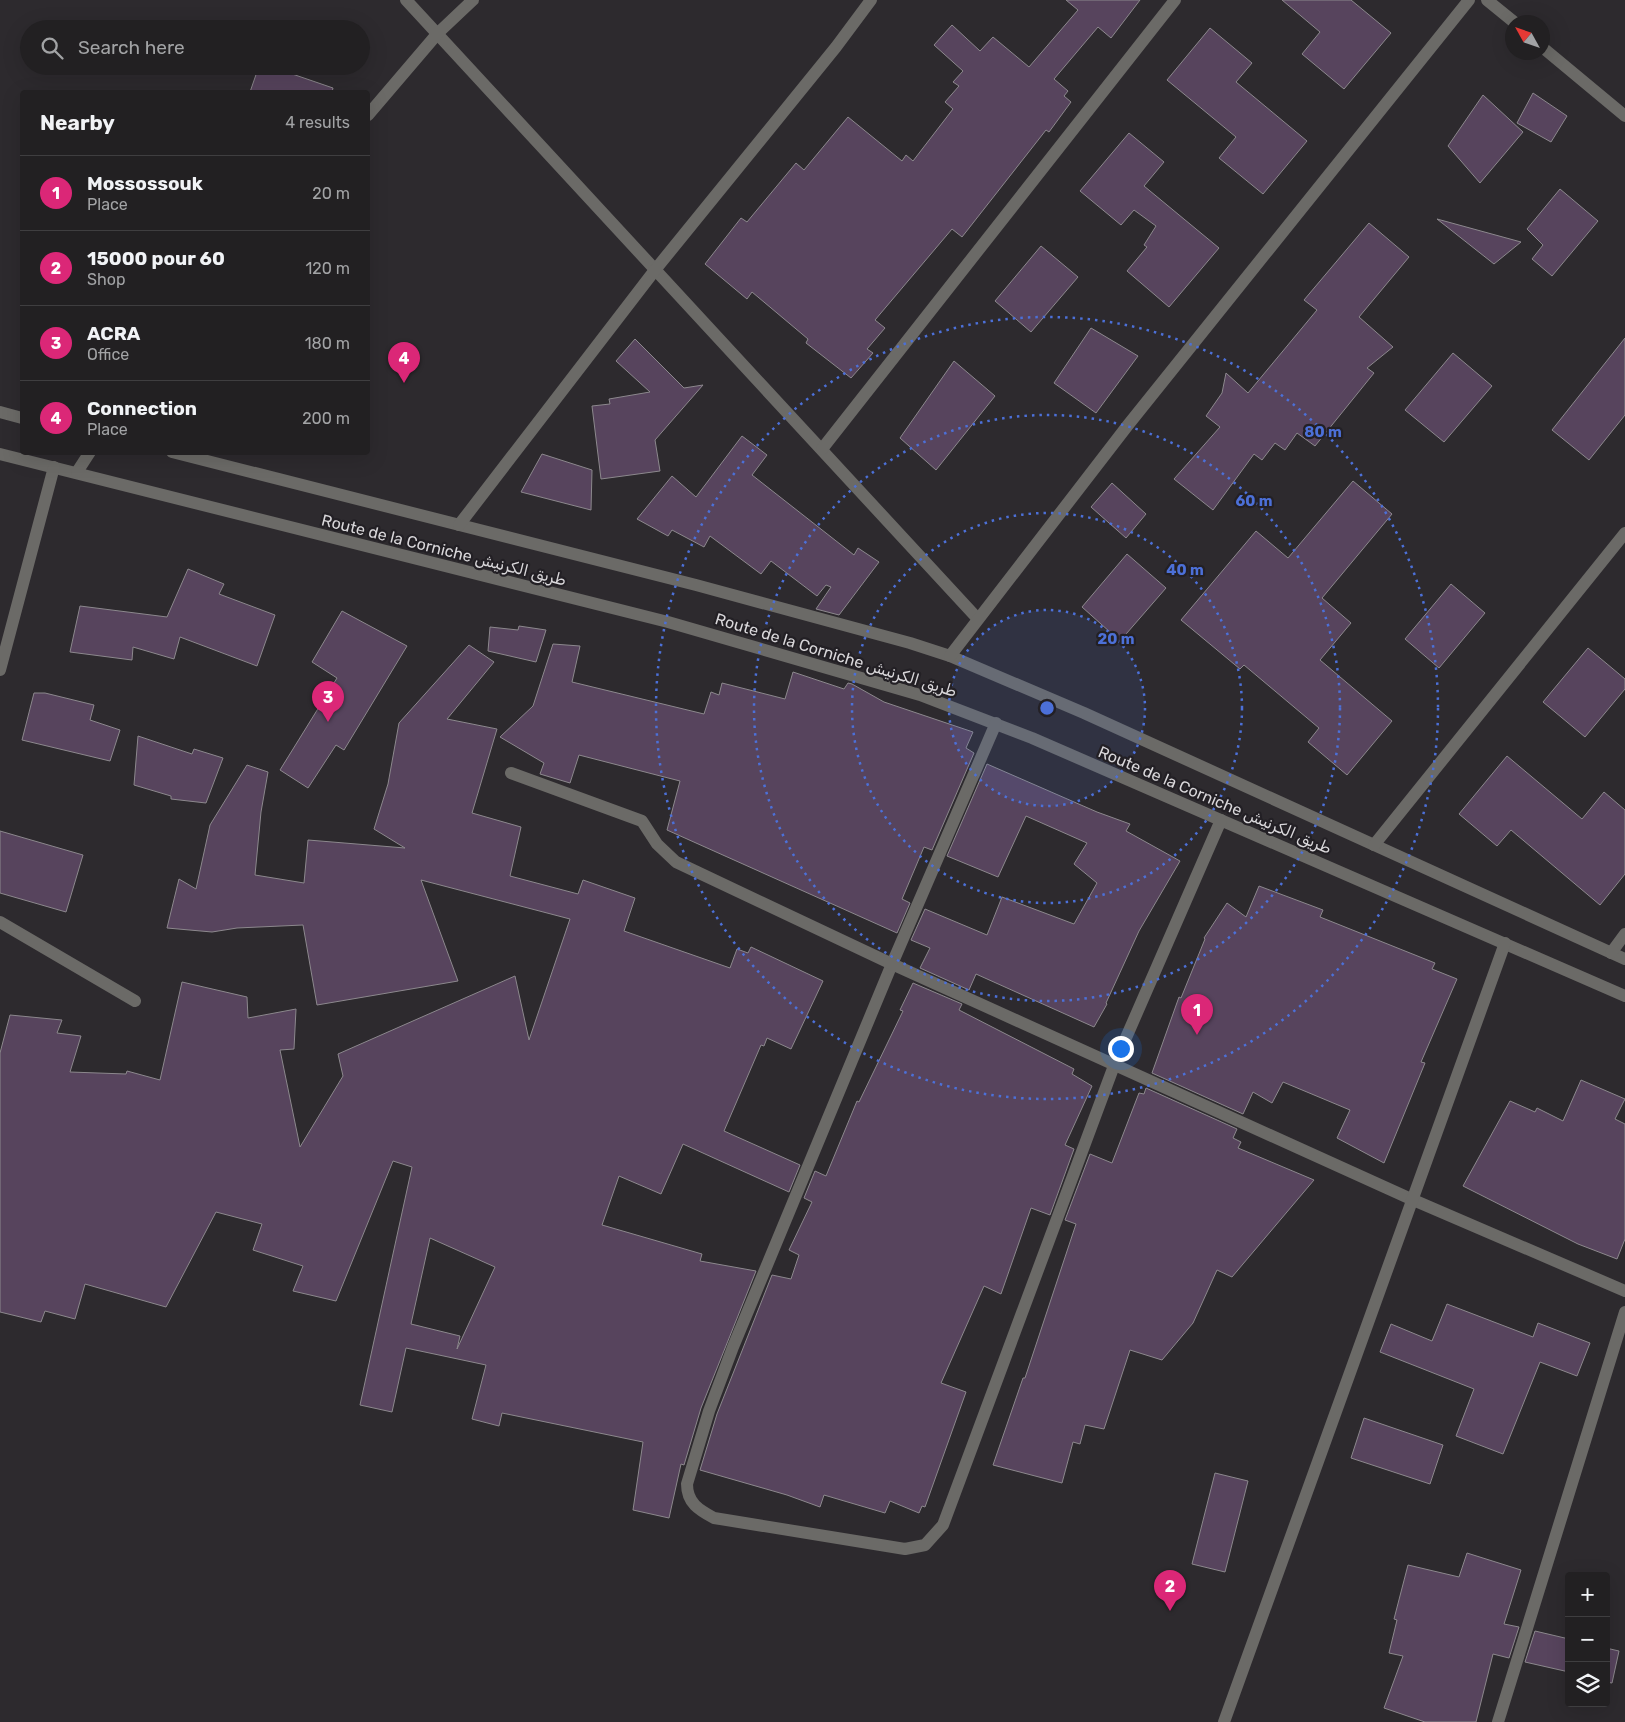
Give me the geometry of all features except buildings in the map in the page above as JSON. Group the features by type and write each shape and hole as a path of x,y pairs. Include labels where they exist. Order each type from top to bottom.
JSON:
{"street":[{"path":"406,0 978,618"},
{"path":"370,113 438,33 473,0"},
{"path":"460,525 655,270 836,47 871,0"},
{"path":"822,449 1175,0"},
{"path":"950,656 1128,425 1469,0"},
{"path":"1487,0 1505,15"},
{"path":"1550,54 1625,116"},
{"path":"0,412 20,417"},
{"name":"Route de la Corniche طريق الكرنيش","path":"0,454 668,622 874,681 996,723 1625,996"},
{"path":"77,472 88,455"},
{"name":"Route de la Corniche طريق الكرنيش","path":"184,455 742,597 910,643 950,656 1084,713 1625,959"},
{"path":"0,670 54,467"},
{"path":"1374,845 1625,534"},
{"path":"996,723 892,964 733,1346 709,1411 687,1484 687,1492 693,1504 714,1518 905,1549 925,1545 943,1525 1115,1063 1221,820"},
{"path":"511,773 642,821 657,844 676,862 892,964 1115,1063 1412,1199 1625,1291"},
{"path":"0,922 135,1001"},
{"path":"1611,953 1625,934"},
{"path":"1224,1722 1505,943"},
{"path":"1498,1722 1625,1312"}],"place":[{"name":"Connection","path":"404,383"},
{"name":"ACRA","path":"328,722"},
{"name":"Mossossouk","path":"1197,1035"},
{"name":"15000 pour 60","path":"1170,1611"}]}
